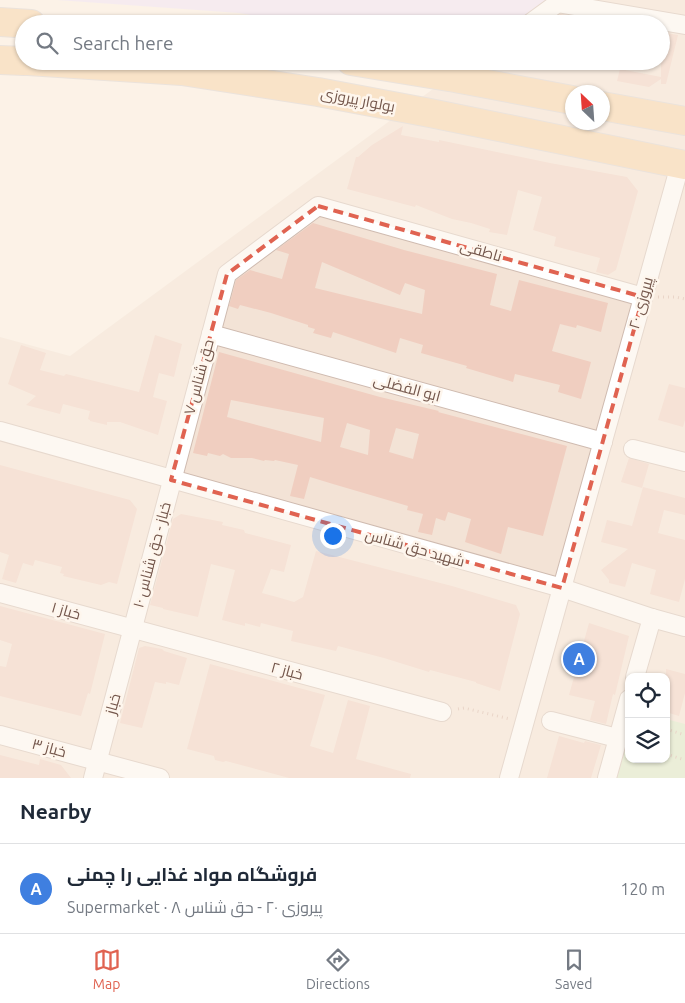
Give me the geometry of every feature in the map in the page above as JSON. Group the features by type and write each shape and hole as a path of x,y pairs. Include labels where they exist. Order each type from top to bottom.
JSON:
{"main road":[{"path":"0,22 15,23"},
{"path":"0,60 15,61"},
{"name":"بولوار پیروزی","path":"167,70 212,75 318,92 683,159"},
{"path":"406,70 565,99"},
{"path":"610,107 685,121"}],"street":[{"path":"542,15 560,2 631,15"},
{"path":"670,22 685,25"},
{"path":"455,78 466,70"},
{"name":"پیروزی ۲۰","path":"509,778 683,159"},
{"name":"ناطقی","path":"227,274 318,206 643,297"},
{"name":"حق شناس ۷","path":"172,480 227,274"},
{"name":"ابو الفضلی","path":"211,334 603,442"},
{"name":"شهید حق شناس","path":"0,431 562,588 685,627"},
{"path":"633,449 685,462"},
{"name":"خباز - حق شناس ۱۰","path":"132,630 172,480"},
{"name":"خباز ۱","path":"0,593 132,630"},
{"path":"636,673 652,618"},
{"name":"خباز ۲","path":"132,630 442,712"},
{"name":"خباز","path":"95,770 132,630"},
{"path":"606,778 625,713"},
{"path":"551,721 618,738"},
{"name":"خباز ۳","path":"0,735 95,770 160,778"}],"path":[{"path":"643,297 675,297 685,299"},
{"path":"442,712 464,708 524,723"},
{"path":"670,730 685,735"},
{"path":"670,755 685,760"}],"highlighted area":[{"path":"318,206 643,297 562,588 171,480 227,274"}],"shaded area":[{"path":"57,0 551,0 530,15 250,15"},
{"path":"555,0 685,0 685,778 0,778 0,337 70,356 459,70 670,70 670,15 534,15"}],"green space":[{"path":"670,720 685,724 685,778 614,778 625,739 625,763 670,763"}],"building":[{"path":"670,34 678,35 670,68"},
{"path":"620,70 661,77 661,70 669,70 666,84 661,84 661,79 649,87 617,81"},
{"path":"403,126 401,135 439,142 439,140 627,177 638,191 616,270 608,275 596,272 600,258 554,246 556,237 533,230 542,197 518,190 507,235 489,232 490,229 452,219 416,205 415,207 347,189 356,157"},
{"path":"313,223 404,250 497,274 490,305 511,311 519,280 608,303 601,332 577,325 576,328 560,324 552,351 591,362 581,399 558,392 560,385 515,374 513,382 421,353 423,345 400,338 396,353 333,332 331,338 313,333 315,329 308,327 308,325 271,313 240,305 238,309 229,306 236,280 250,270 282,279 289,254 276,250","holes":["322,262 400,295 405,283 425,290 422,314 315,288"]},
{"path":"155,335 182,344 174,377 159,373 153,397 167,401 158,435 120,422 107,422 107,425 90,421 88,419 90,411 63,404 60,414 26,405 36,396 8,384 21,345 46,353 40,370 64,376 66,374 139,392"},
{"path":"219,352 567,446 543,536 508,527 501,554 465,542 471,519 448,512 445,521 436,518 432,535 418,532 423,514 407,510 408,506 310,477 304,499 290,496 298,465 275,460 231,458 223,454 220,456 208,453 207,456 193,453","holes":["231,400 324,418 321,442 227,417","347,423 370,430 368,455 340,447","396,428 419,434 413,459 389,452"]},
{"path":"669,384 685,388 685,420 683,427 658,420"},
{"path":"629,458 649,464 642,488 621,482"},
{"path":"0,465 130,500 137,509 117,584 109,582 101,585 63,576 64,574 60,573 62,567 35,560 33,566 23,563 16,583 2,579 9,555 0,552"},
{"path":"643,487 685,498 685,515 664,510 658,533 685,540 685,579 679,602 650,594 656,570 632,563 625,587 609,583 609,580 601,570 628,549 601,542 607,520 632,526"},
{"path":"181,514 223,522 222,525 244,530 245,533 291,545 284,572 271,569 262,593 294,602 303,597 316,551 452,586 516,605 520,614 500,691 476,682 430,670 429,672 338,646 336,651 291,641 293,631 261,623 260,627 245,623 245,626 222,620 235,570 211,564 198,617 150,605 173,519"},
{"path":"0,606 105,634 90,694 88,693 81,716 0,696 0,666 6,667 12,644 0,640"},
{"path":"589,623 629,636 606,724 590,720 595,701 569,695"},
{"path":"145,646 162,649 187,658 179,685 155,682 142,728 120,723 139,648"},
{"path":"210,664 325,695 310,746 333,753 348,700 370,706 356,759 411,774 410,778 289,778 226,761 215,760 214,756 187,749"},
{"path":"666,669 685,674 685,693 679,716 670,713 670,673 666,673"},
{"path":"559,736 584,743 585,741 601,745 591,778 547,778"},
{"path":"0,755 39,765 40,759 61,765 71,778 0,778"}],"place":[{"name":"فروشگاه مواد غذایی را چمنی","path":"579,659"}]}
